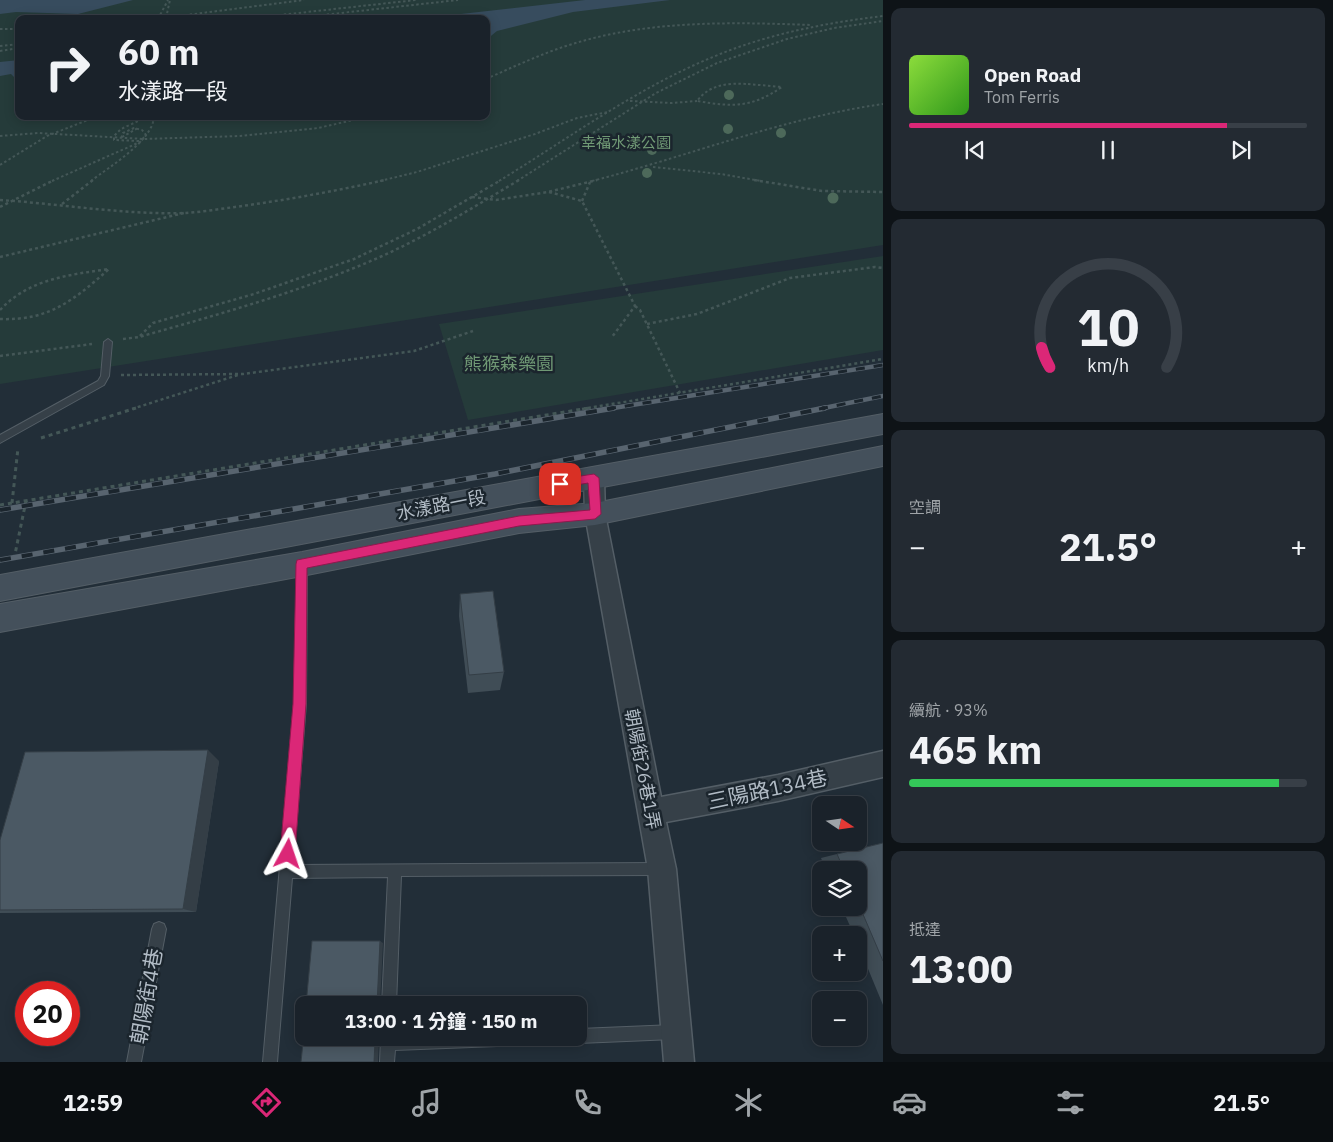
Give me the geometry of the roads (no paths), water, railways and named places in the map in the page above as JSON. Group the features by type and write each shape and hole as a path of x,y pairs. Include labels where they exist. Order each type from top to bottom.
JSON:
{"street":[{"name":"水漾路一段","path":"4,587 883,424"},
{"name":"水漾路一段","path":"0,618 302,564 519,521 595,514 883,456"},
{"name":"朝陽街26巷1弄","path":"594,478 595,514 662,870 679,1062"},
{"name":"三陽路134巷","path":"651,812 778,788 883,764"}],"lane":[{"path":"0,439 100,384 105,376 108,342"},
{"path":"270,1062 300,704 302,564"},
{"path":"389,996 395,870"},
{"path":"286,872 662,870"},
{"name":"朝陽街4巷","path":"134,1062 159,929"},
{"path":"587,1036 675,1032"},
{"path":"387,1062 388,1046"}],"water":[{"path":"0,0 133,0 78,14 16,12 0,14"},
{"path":"585,0 670,0 573,12 497,31 490,37 490,15 452,15"},
{"path":"15,60 15,78 11,74 0,76 0,62"}],"railway":[{"path":"607,409 883,365"},
{"path":"819,409 883,396"},
{"path":"0,510 614,408"},
{"path":"0,560 495,474 825,408"}],"park label":[{"name":"幸福水漾公園","path":"626,142"},
{"name":"熊猴森樂園","path":"509,363"}]}
